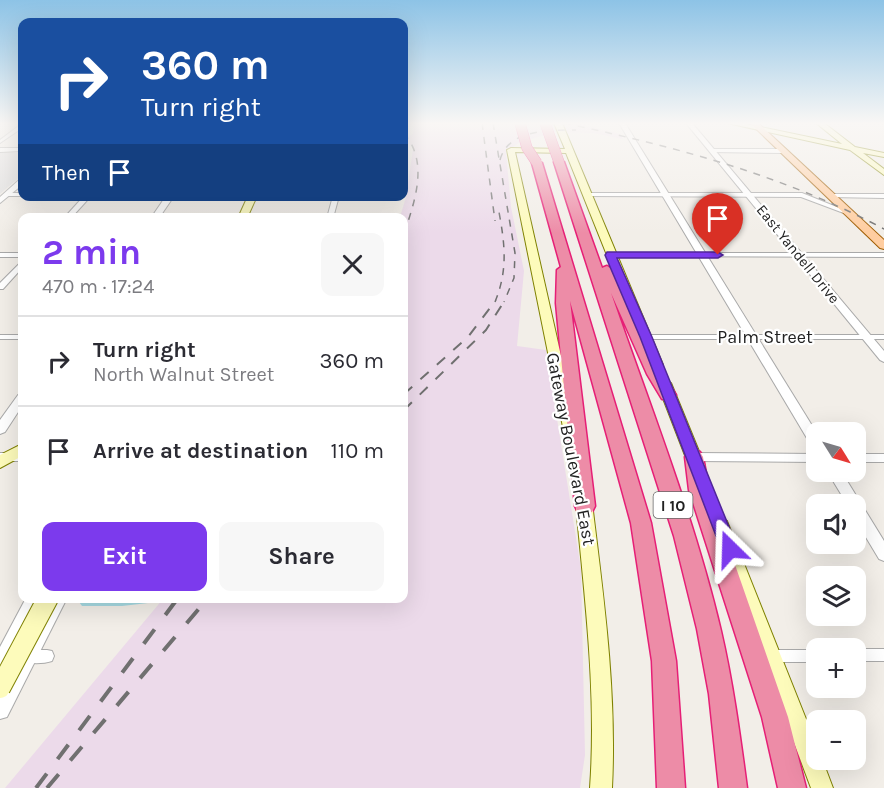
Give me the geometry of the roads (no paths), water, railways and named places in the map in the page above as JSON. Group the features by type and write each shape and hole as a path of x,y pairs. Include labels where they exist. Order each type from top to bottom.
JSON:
{"highway":[{"name":"I 10","path":"536,160 640,523 664,661 671,788"},
{"name":"I 10","path":"558,160 583,228 696,578 722,694 733,788"},
{"path":"583,228 595,240 655,374 669,395"},
{"path":"562,248 563,303 585,506"},
{"path":"694,457 699,490 775,717 792,788"}],"main road":[{"name":"Gateway Boulevard East","path":"513,160 585,506 602,674 604,736 601,788"},
{"path":"572,160 694,457 773,656 822,788"},
{"path":"793,160 884,246"},
{"path":"867,160 884,173"},
{"path":"0,688 45,603"}],"street":[{"path":"644,160 806,426"},
{"name":"East Yandell Drive","path":"719,160 884,358"},
{"path":"3,198 18,185"},
{"path":"587,195 806,196 851,214"},
{"path":"3,198 18,196"},
{"path":"832,196 884,196"},
{"path":"72,213 83,201"},
{"path":"0,255 18,255"},
{"path":"610,255 884,255"},
{"path":"0,288 18,268"},
{"path":"0,337 18,337"},
{"name":"Palm Street","path":"646,337 884,337"},
{"path":"0,429 18,404"},
{"path":"694,457 806,458"},
{"path":"866,458 884,458"},
{"path":"866,525 884,554"},
{"path":"2,659 32,603"},
{"path":"0,710 55,603"},
{"path":"866,655 884,655"},
{"path":"2,659 47,656"},
{"path":"773,656 806,656"}],"water":[{"path":"80,603 148,603 122,606 82,606"}],"railway":[{"path":"408,221 418,182 416,160"},
{"path":"487,160 495,221"},
{"path":"499,160 515,253 514,278 505,301"},
{"path":"711,160 807,193 884,229"},
{"path":"495,301 504,268 503,235 499,212"},
{"path":"408,390 468,337 495,301"},
{"path":"408,406 486,330 505,301"},
{"path":"36,788 174,603"},
{"path":"47,788 204,603"}]}
